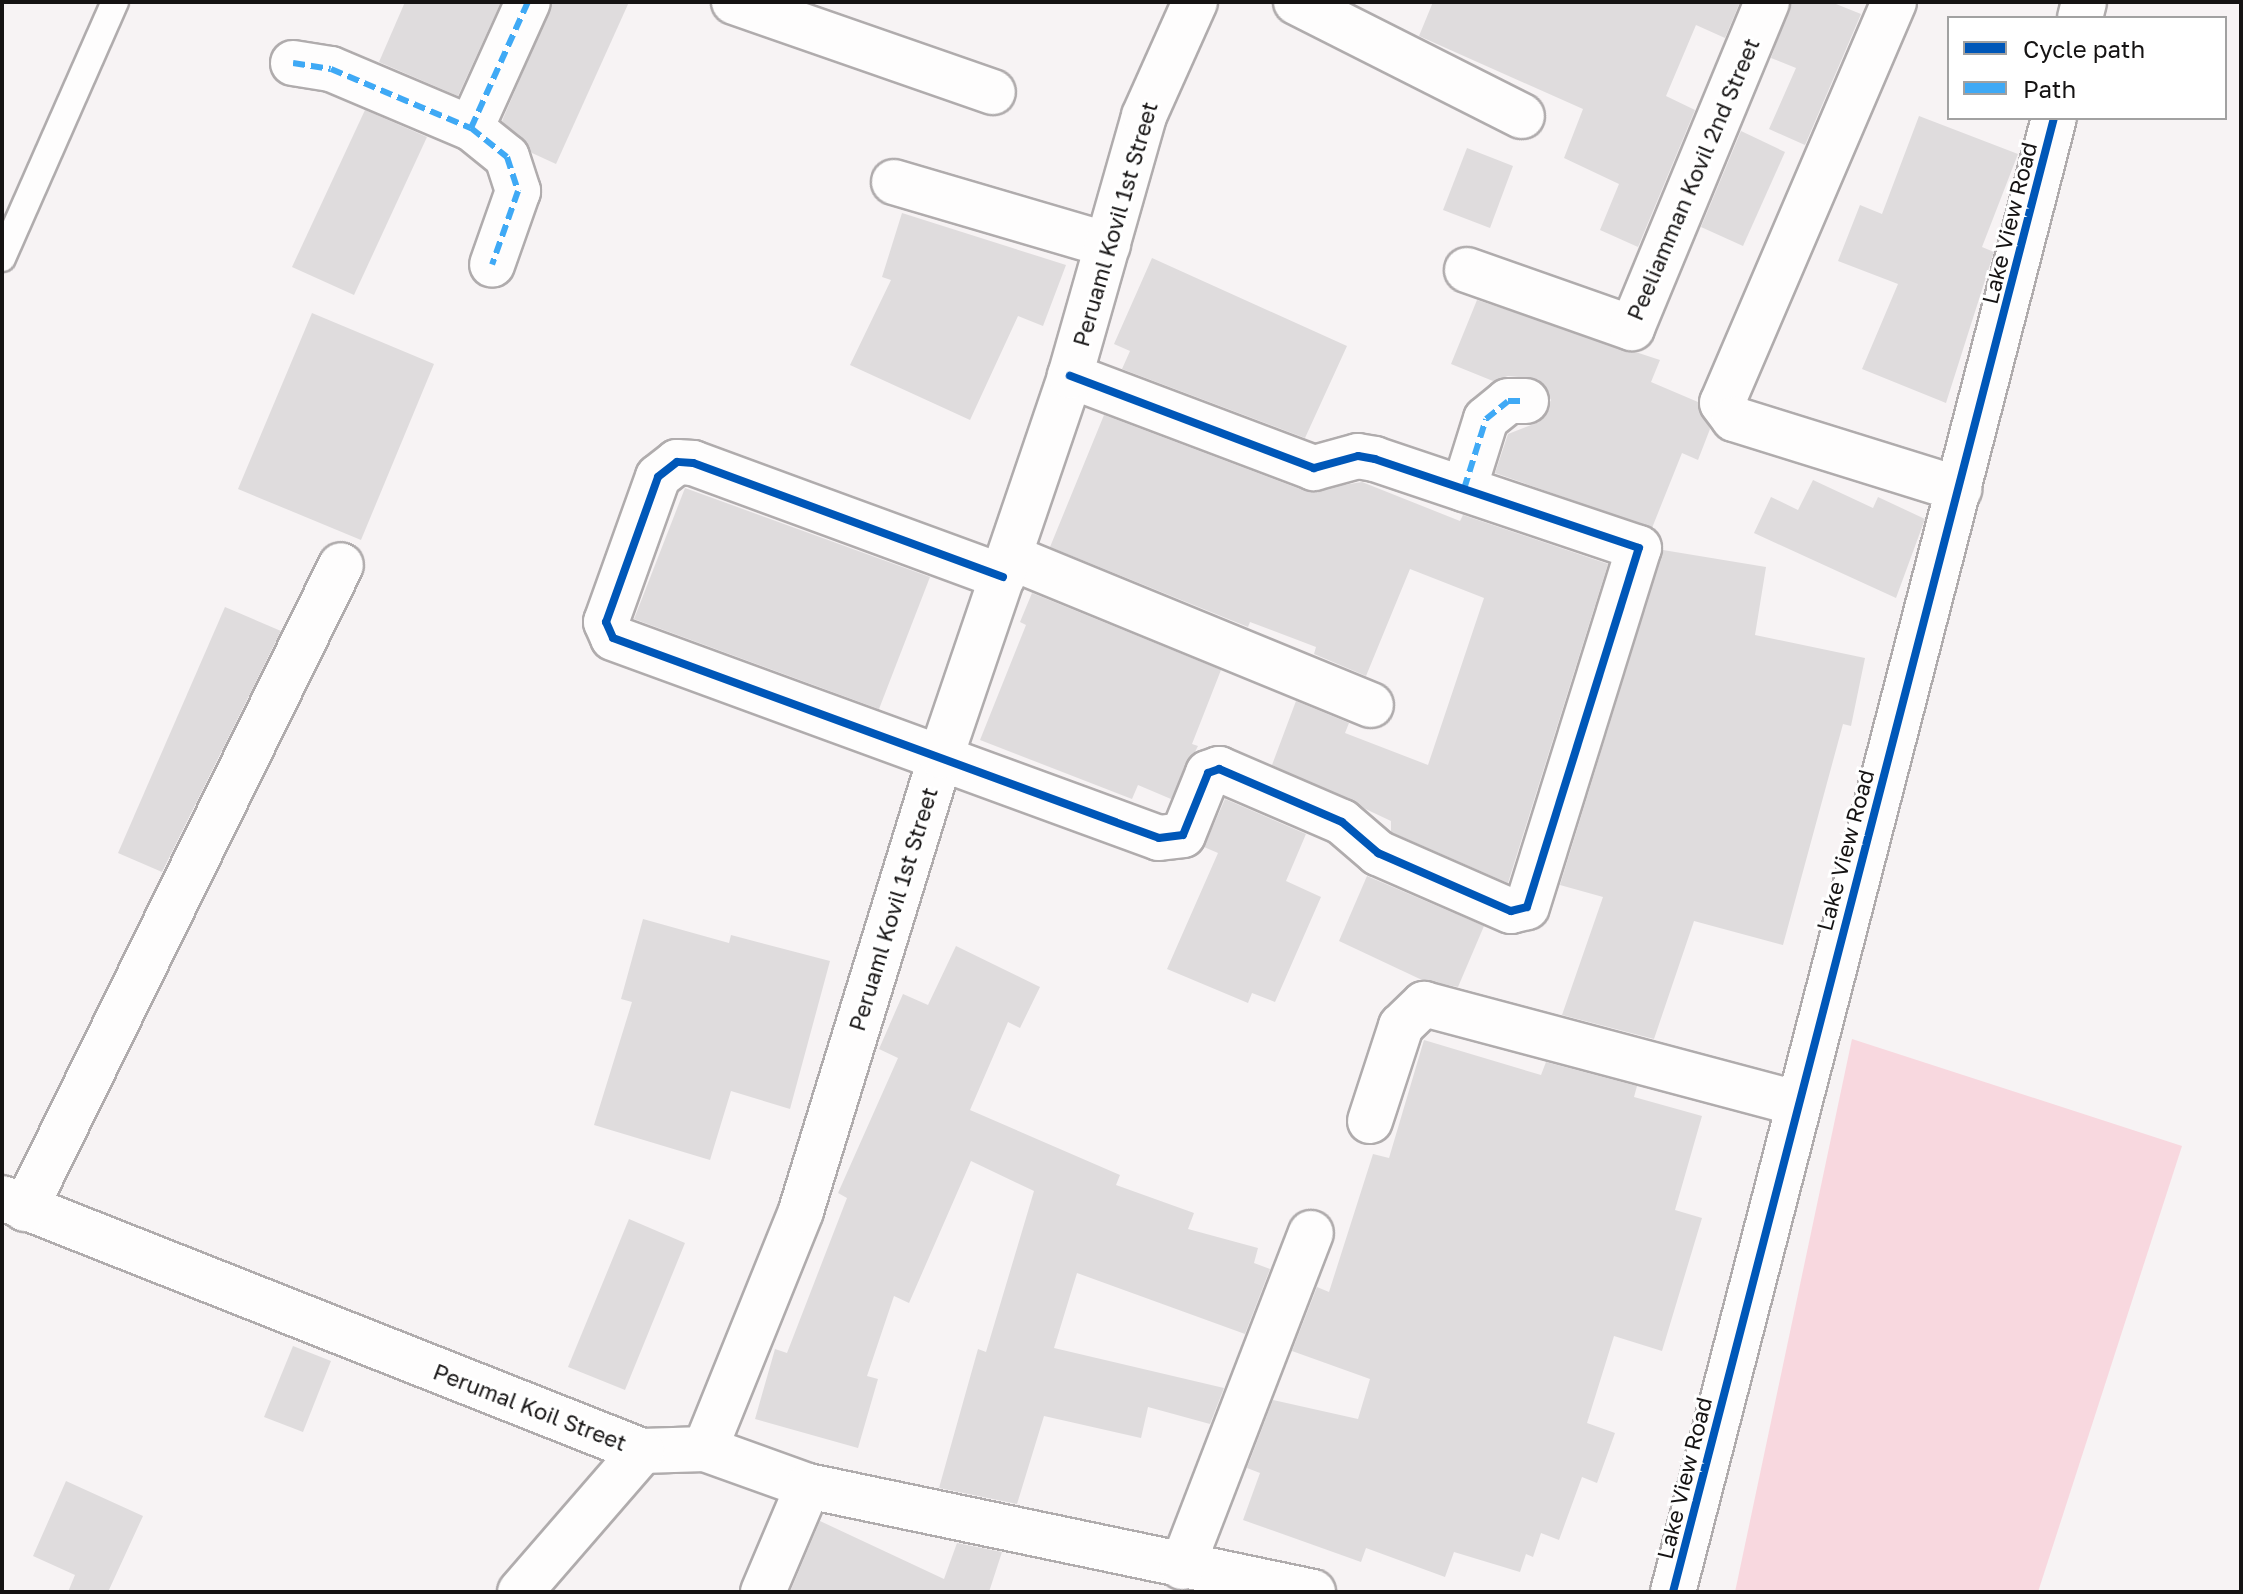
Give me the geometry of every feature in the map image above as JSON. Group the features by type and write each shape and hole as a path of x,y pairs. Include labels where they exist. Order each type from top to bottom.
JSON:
{"street":[{"path":"471,128 528,2"},
{"path":"734,2 993,92"},
{"name":"Peruaml Kovil 1st Street","path":"705,1449 801,1211 941,756 1070,376 1144,116 1195,2"},
{"path":"1296,2 1522,116"},
{"name":"Peeliamman Kovil 2nd Street","path":"1467,270 1632,328 1767,2"},
{"path":"1894,2 1722,403 1734,419 1959,489"},
{"path":"293,63 331,69 471,128 507,157 518,191 492,265"},
{"name":"Lake View Road","path":"1673,1592 2053,120"},
{"path":"894,182 1108,245"},
{"path":"1070,376 1314,468 1358,456 1631,544 1639,552 1522,911 1378,853 1342,822 1219,769 1208,773 1183,835 1171,839 941,756 802,711 613,638 606,622 610,606 658,477 677,462 693,463 1006,567 1371,705"},
{"path":"1464,489 1486,419 1508,401 1526,401"},
{"path":"14,1204 341,565"},
{"path":"1370,1121 1401,1026 1424,1004 1797,1103"},
{"name":"Perumal Koil Street","path":"14,1204 642,1451 705,1449 808,1486 1182,1567 1258,1588 1313,1592"},
{"path":"1182,1567 1311,1233"},
{"path":"520,1592 642,1451"},
{"path":"763,1592 808,1486"}],"lane":[{"path":"2,258 115,2"}],"shaded area":[{"path":"1852,1039 2182,1146 2038,1592 1735,1592"}],"building":[{"path":"405,2 501,2 458,96 379,62"},
{"path":"553,2 629,2 556,164 532,153 502,121"},
{"path":"1433,2 1740,2 1725,38 1696,25 1666,96 1695,110 1638,247 1600,230 1619,184 1564,158 1583,109 1419,36"},
{"path":"1791,2 1831,2 1861,14 1805,145 1769,129 1796,68 1771,58"},
{"path":"365,110 427,137 354,295 292,267"},
{"path":"1919,116 2018,154 1982,247 1994,252 1946,403 1862,369 1898,284 1838,261 1860,205 1882,214"},
{"path":"1741,131 1785,152 1743,246 1701,227"},
{"path":"1467,148 1513,166 1490,228 1443,210"},
{"path":"902,213 1066,265 1043,326 1018,316 970,420 850,365 891,280 882,277"},
{"path":"1152,258 1347,346 1305,438 1122,369 1130,351 1114,344"},
{"path":"1477,300 1660,360 1651,382 1698,402 1710,429 1698,460 1682,453 1652,528 1495,473 1508,434 1539,422 1551,400 1538,379 1508,376 1493,381 1451,364"},
{"path":"312,313 434,364 361,540 238,489"},
{"path":"1104,415 1305,491 1362,482 1460,521 1463,515 1608,564 1508,883 1391,832 1391,821 1272,765 1296,701 1349,723 1345,733 1428,765 1484,598 1410,569 1366,676 1314,654 1316,647 1250,622 1248,627 1050,547"},
{"path":"1813,480 1873,508 1878,497 1925,519 1896,598 1754,533 1771,497 1798,510"},
{"path":"685,488 930,577 879,709 634,619"},
{"path":"1663,550 1766,567 1755,635 1865,658 1851,726 1843,724 1783,945 1694,921 1654,1039 1562,1015 1603,897 1560,885"},
{"path":"1032,593 1221,670 1192,744 1198,746 1171,799 1138,785 1132,799 980,740 1026,625 1020,622"},
{"path":"225,607 281,631 162,872 118,853"},
{"path":"1225,799 1306,834 1286,881 1321,897 1275,1002 1252,993 1248,1003 1167,969 1218,853 1204,847"},
{"path":"1367,876 1484,926 1458,987 1422,980 1339,941"},
{"path":"643,919 729,943 731,935 830,961 790,1109 731,1091 710,1160 594,1125 632,1002 621,999"},
{"path":"956,946 1040,987 1020,1028 1008,1022 970,1110 1120,1175 1116,1185 1194,1213 1188,1229 1258,1248 1254,1263 1270,1269 1245,1334 1077,1273 1054,1348 1224,1388 1210,1424 1148,1407 1141,1438 1044,1416 1017,1504 939,1488 978,1349 986,1352 1034,1191 971,1161 909,1303 894,1296 867,1376 878,1379 858,1448 755,1419 775,1349 787,1353 847,1198 838,1193 898,1058 879,1049 903,994 928,1005"},
{"path":"1424,1040 1541,1075 1546,1062 1637,1086 1634,1097 1702,1116 1675,1210 1702,1218 1662,1351 1614,1336 1587,1423 1615,1433 1597,1483 1582,1477 1559,1540 1541,1533 1533,1557 1526,1554 1520,1572 1454,1552 1445,1577 1366,1548 1361,1562 1243,1520 1260,1473 1247,1468 1273,1400 1358,1419 1370,1379 1292,1351 1317,1287 1329,1292 1373,1154 1389,1158"},
{"path":"629,1219 685,1243 625,1390 568,1367"},
{"path":"293,1346 331,1361 303,1432 264,1417"},
{"path":"66,1481 143,1516 108,1592 68,1592 75,1575 33,1556"},
{"path":"820,1521 944,1579 957,1543 1002,1552 989,1592 790,1592"}],"marked path":[{"path":"471,128 528,2"},
{"path":"293,63 331,69 471,128 507,157 518,191 492,265"},
{"path":"1464,489 1486,419 1508,401 1526,401"}],"cycle path":[{"path":"1673,1592 2053,120"},
{"path":"1003,577 693,463 677,462 658,477 606,622 613,638 1159,838 1183,835 1208,773 1219,769 1342,822 1378,853 1511,911 1527,907 1639,548 1375,459 1358,456 1314,468 1070,376"}]}
